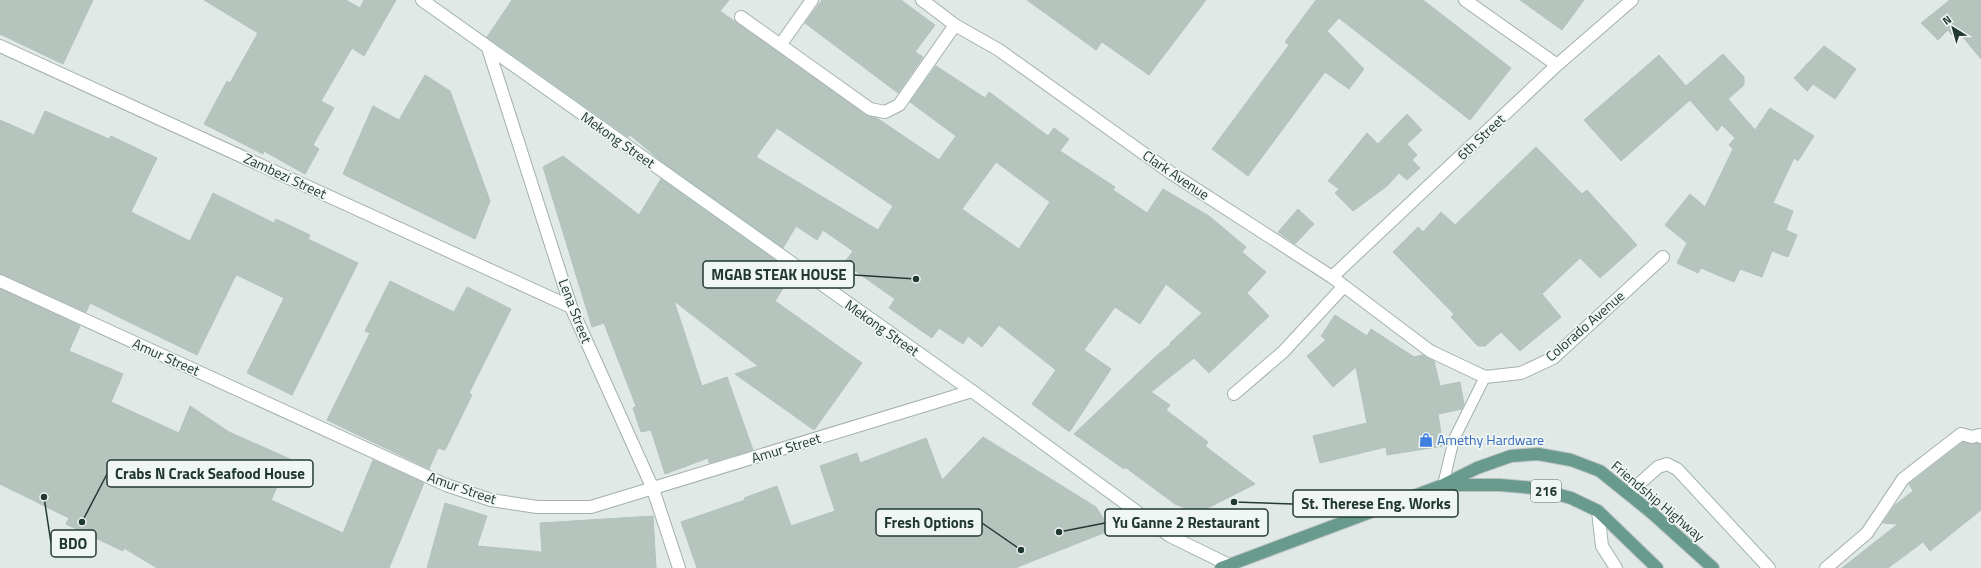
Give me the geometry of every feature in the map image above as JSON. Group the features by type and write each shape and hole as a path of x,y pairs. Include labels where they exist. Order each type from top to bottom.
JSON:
{"main road":[{"name":"Friendship Highway","path":"1225,567 1443,485 1477,468 1511,456 1538,454 1571,460 1600,471 1629,493 1713,568"},
{"name":"Friendship Highway","path":"1443,485 1500,485 1534,488 1571,498 1598,511 1657,568"}],"street":[{"name":"Mekong Street","path":"422,0 972,391 1170,536 1225,567"},
{"path":"781,44 812,0"},
{"name":"Clark Avenue","path":"922,0 956,25 999,50 1171,173 1332,277 1430,351 1485,377"},
{"path":"1465,0 1558,65"},
{"name":"6th Street","path":"1332,277 1558,65 1632,0"},
{"path":"741,17 781,44 870,110 885,112 899,105 956,25"},
{"name":"Zambezi Street","path":"0,46 571,308"},
{"name":"Lena Street","path":"488,48 571,308 653,489 679,568"},
{"name":"Colorado Avenue","path":"1485,377 1521,373 1553,358 1663,257"},
{"name":"Amur Street","path":"0,281 320,426 446,485 491,500 537,507 591,507 972,391"},
{"path":"1234,394 1283,352 1344,286"},
{"path":"1826,568 1868,533 1903,479 1961,434 1972,437 1980,435"},
{"path":"1629,493 1658,467 1667,464 1677,469 1769,568"},
{"path":"1598,511 1602,546 1616,568"}],"lane":[{"path":"1443,485 1454,439 1485,377"}],"building":[{"path":"0,0 93,0 63,64 0,34"},
{"path":"204,0 346,0 360,8 364,0 396,0 364,56 352,48 321,101 334,108 313,145 319,149 305,174 264,151 263,154 204,124 227,81 230,83 258,33"},
{"path":"512,0 729,0 720,11 866,115 877,118 939,160 956,136 910,102 936,66 985,98 989,92 1048,136 1054,128 1069,139 1060,151 1115,187 1113,190 1147,213 1163,189 1209,216 1246,247 1242,252 1266,272 1247,293 1269,316 1209,373 1194,358 1151,392 1170,405 1166,410 1208,442 1205,446 1255,484 1198,513 1175,504 1125,467 1124,469 1074,434 1156,356 1171,344 1170,343 1202,313 1166,284 1140,324 1115,307 1084,350 1111,369 1070,431 1068,431 1032,404 1056,370 999,325 982,347 968,336 963,344 939,328 932,338 889,308 895,299 844,263 853,251 823,230 817,240 796,226 783,248 661,161 630,135 628,137 487,37","holes":["777,128 893,206 878,230 756,157","996,162 1050,202 1019,249 962,209"]},
{"path":"822,0 901,0 935,25 915,52 923,57 898,93 805,23"},
{"path":"1027,0 1206,0 1149,75 1102,42 1096,50"},
{"path":"1316,0 1423,0 1511,68 1470,120 1339,18 1327,31 1364,69 1349,89 1325,72 1248,176 1212,149 1289,45 1285,42"},
{"path":"1520,0 1584,0 1562,30"},
{"path":"1950,0 1981,0 1981,59 1958,31 1952,35 1948,30 1938,40 1921,23"},
{"path":"1824,46 1856,69 1835,99 1813,84 1807,91 1794,78"},
{"path":"1723,54 1744,77 1744,85 1728,99 1755,130 1770,108 1814,136 1798,161 1794,158 1773,203 1793,211 1786,230 1797,235 1788,257 1772,251 1762,277 1740,269 1734,282 1701,268 1698,273 1677,263 1687,243 1665,225 1690,194 1705,207 1733,149 1729,145 1735,138 1722,125 1717,131 1690,100 1621,161 1584,120 1659,55 1686,86"},
{"path":"425,75 450,91 490,201 475,239 343,174 373,106 399,120"},
{"path":"45,111 109,139 111,136 157,158 131,212 190,241 213,193 274,223 276,219 310,235 308,239 358,263 292,395 247,373 284,298 239,276 236,275 197,355 90,303 86,312 0,274 0,120 34,135"},
{"path":"1407,114 1422,130 1407,144 1417,155 1412,160 1420,168 1407,180 1399,173 1387,186 1353,211 1335,193 1339,189 1328,181 1367,133 1378,144"},
{"path":"1536,147 1582,194 1587,190 1637,245 1600,278 1580,258 1542,294 1561,317 1520,351 1501,332 1485,346 1478,346 1451,317 1454,314 1393,252 1418,227 1423,232 1441,212 1455,225"},
{"path":"563,156 639,215 661,179 775,260 767,273 785,285 775,301 862,363 814,430 735,374 758,366 674,301 702,386 727,377 753,450 709,463 708,458 665,474 651,430 641,432 633,408 636,406 604,323 592,327 543,167"},
{"path":"1298,209 1314,224 1295,244 1278,232"},
{"path":"390,281 454,312 467,287 511,309 469,393 472,395 445,450 438,448 429,469 327,420 370,333 365,331"},
{"path":"0,289 80,326 69,351 123,374 111,402 179,433 190,406 229,432 290,459 271,500 343,533 373,460 424,483 389,568 157,568 124,548 123,551 66,524 69,518 0,484"},
{"path":"1335,315 1367,336 1371,329 1414,357 1423,355 1434,361 1440,386 1460,382 1464,404 1462,409 1438,414 1443,446 1387,455 1386,447 1320,463 1313,436 1367,423 1356,367 1333,387 1307,356 1326,340 1321,336"},
{"path":"983,437 1096,507 1111,530 1015,568 697,568 681,522 745,500 744,498 777,486 791,526 835,511 820,466 857,453 860,463 926,438 942,480"},
{"path":"1963,442 1981,444 1981,510 1930,551 1923,542 1888,568 1842,568 1898,524 1883,523 1895,505 1913,491 1909,484"},
{"path":"445,503 487,516 477,546 542,552 540,523 653,516 656,568 427,568"}],"place":[{"name":"MGAB STEAK HOUSE","path":"916,279"},
{"name":"Amethy Hardware","path":"1426,440"},
{"name":"BDO","path":"44,497"},
{"name":"St. Therese Eng. Works","path":"1234,502"},
{"name":"Crabs N Crack Seafood House","path":"82,522"},
{"name":"Yu Ganne 2 Restaurant","path":"1059,532"},
{"name":"Fresh Options","path":"1021,550"}]}
